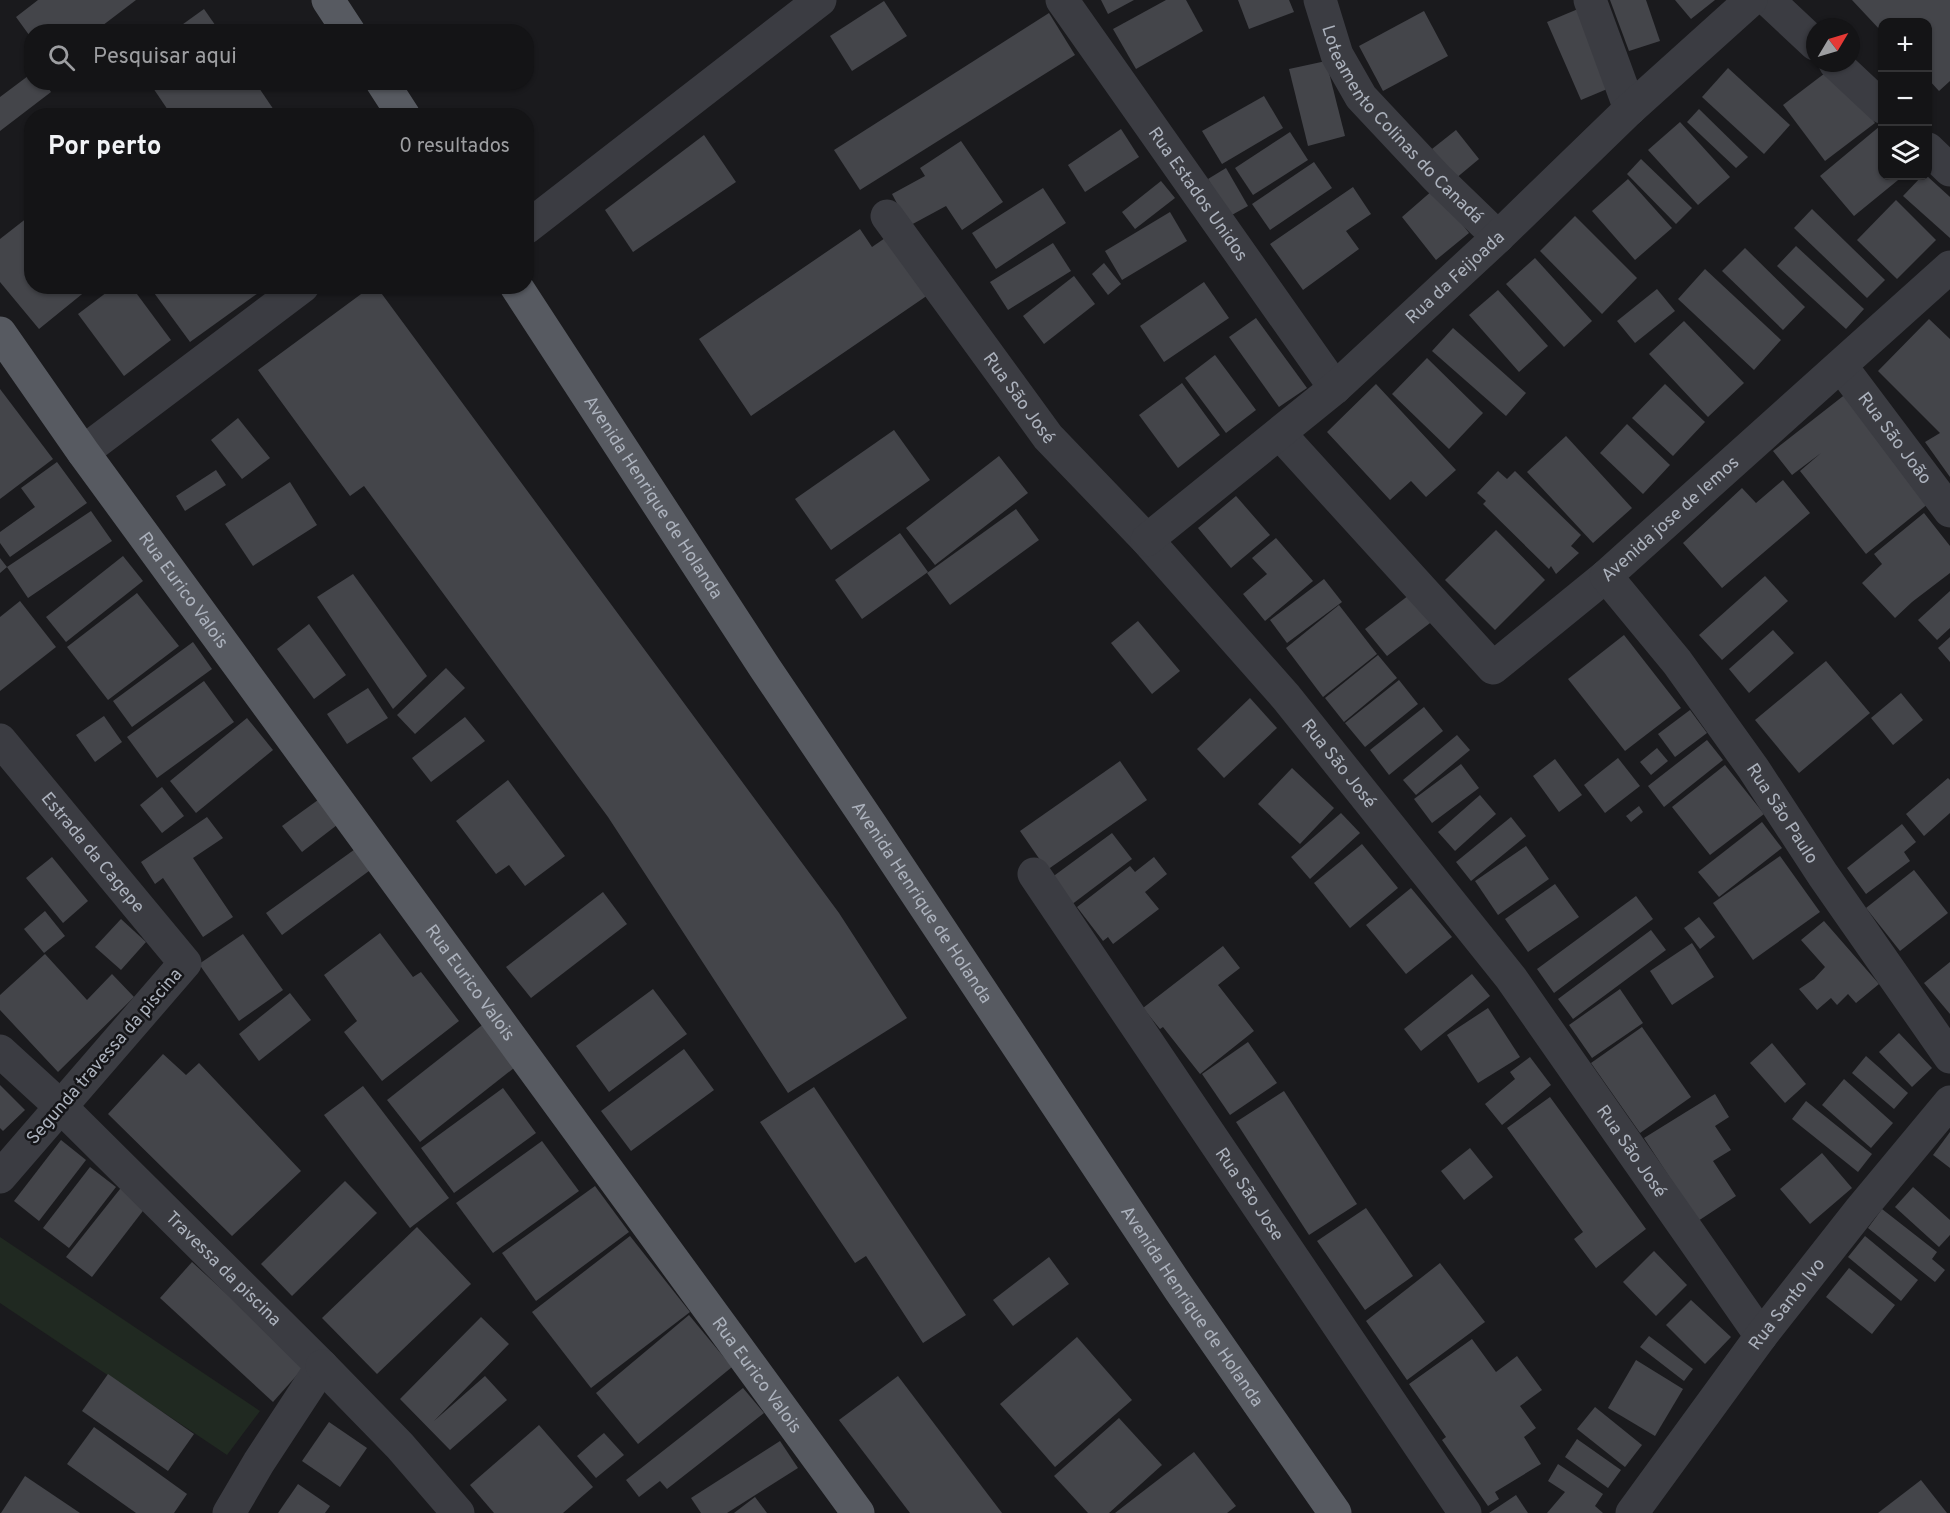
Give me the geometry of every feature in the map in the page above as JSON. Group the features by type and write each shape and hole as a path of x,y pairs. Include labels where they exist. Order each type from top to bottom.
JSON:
{"main road":[{"path":"328,0 344,24"},
{"path":"387,90 399,108"},
{"name":"Avenida Henrique de Holanda","path":"521,294 765,668 872,825 1180,1290 1335,1513"},
{"name":"Rua Eurico Valois","path":"0,333 83,452 858,1513"}],"street":[{"path":"534,222 820,0"},
{"name":"Rua Estados Unidos","path":"1062,0 1335,388"},
{"name":"Loteamento Colinas do Canadá","path":"1320,0 1338,55 1361,97 1437,178 1498,237"},
{"path":"1590,0 1630,109"},
{"name":"Rua da Feijoada","path":"1147,540 1335,388 1498,237 1630,109 1750,0"},
{"path":"1768,0 1806,36"},
{"path":"1845,72 1878,103"},
{"path":"1932,153 1950,170"},
{"name":"Rua São José","path":"887,216 1048,437 1147,540 1286,697 1511,978 1761,1336"},
{"path":"1841,366 1950,267"},
{"path":"83,452 292,294"},
{"name":"Rua São João","path":"1841,366 1950,511"},
{"name":"Avenida jose de lemos","path":"1280,434 1493,668 1606,576 1841,366"},
{"name":"Rua São Paulo","path":"1606,576 1691,681 1950,1057"},
{"name":"Estrada da Cagepe","path":"0,740 185,963"},
{"name":"Rua São Jose","path":"1034,874 1465,1513"},
{"name":"Segunda travessa da piscina","path":"0,1177 185,963"},
{"name":"Travessa da piscina","path":"0,1051 60,1106 322,1366 400,1446 458,1513"},
{"name":"Rua Santo Ivo","path":"1632,1513 1761,1336 1861,1209 1950,1102"},
{"path":"229,1513 259,1462 322,1366"}],"shaded area":[{"path":"0,1237 260,1411 227,1455 0,1303"}],"building":[{"path":"38,0 136,0 104,24 24,24 24,28 16,17"},
{"path":"1101,0 1134,0 1108,14"},
{"path":"1166,0 1186,0 1203,31 1136,69 1113,29"},
{"path":"1238,0 1289,0 1294,12 1249,29"},
{"path":"1610,0 1646,0 1660,41 1629,51"},
{"path":"1675,0 1715,0 1691,19"},
{"path":"1852,0 1950,0 1950,81 1939,91 1932,83 1932,18 1878,18 1878,28"},
{"path":"884,1 907,36 852,71 830,36"},
{"path":"204,9 214,24 183,24"},
{"path":"1578,9 1612,87 1581,100 1547,22"},
{"path":"1424,11 1448,56 1383,91 1359,46"},
{"path":"1049,13 1075,55 860,190 834,150"},
{"path":"1326,61 1345,136 1308,146 1289,69"},
{"path":"1728,68 1790,125 1764,154 1702,97"},
{"path":"1826,72 1837,72 1875,123 1825,161 1783,105"},
{"path":"24,79 24,90 50,90 51,92 30,108 24,108 24,113 0,131 0,97"},
{"path":"154,90 260,90 273,108 167,108"},
{"path":"1264,96 1283,128 1222,164 1202,131"},
{"path":"1699,109 1748,157 1736,168 1687,122"},
{"path":"1680,122 1730,177 1698,205 1648,150"},
{"path":"1878,128 1878,180 1898,180 1854,216 1820,176"},
{"path":"1121,129 1139,157 1085,192 1068,165"},
{"path":"1456,130 1479,159 1455,179 1432,149"},
{"path":"1290,132 1308,160 1253,195 1235,168"},
{"path":"704,135 736,182 633,252 605,210"},
{"path":"961,141 1003,202 962,230 946,206 909,226 892,194 925,176 920,168"},
{"path":"1641,159 1692,208 1676,224 1627,174"},
{"path":"1314,162 1332,188 1270,230 1252,204"},
{"path":"1226,168 1248,206 1230,216 1208,179"},
{"path":"1628,179 1672,228 1635,260 1592,211"},
{"path":"1918,180 1931,180 1950,197 1950,238 1903,196"},
{"path":"1161,181 1175,198 1135,229 1122,212"},
{"path":"1441,183 1447,205 1469,233 1436,260 1402,217"},
{"path":"1353,187 1371,214 1346,231 1359,249 1303,290 1270,244"},
{"path":"1043,188 1066,223 996,269 972,233"},
{"path":"1896,200 1936,240 1897,279 1857,240"},
{"path":"1812,209 1885,280 1867,298 1794,228"},
{"path":"1170,212 1187,241 1122,280 1105,251"},
{"path":"1575,216 1637,278 1602,314 1540,251"},
{"path":"24,220 24,294 82,294 39,329 0,282 0,239"},
{"path":"860,229 872,247 888,236 928,295 751,416 699,339"},
{"path":"1053,243 1071,271 1008,310 990,282"},
{"path":"1796,246 1864,309 1846,329 1777,266"},
{"path":"1745,248 1805,307 1783,330 1722,271"},
{"path":"1535,258 1592,321 1564,347 1506,284"},
{"path":"1104,263 1121,284 1108,295 1092,274"},
{"path":"1705,269 1781,340 1754,370 1678,299"},
{"path":"1074,276 1095,304 1044,344 1023,316"},
{"path":"1204,282 1229,318 1164,362 1140,326"},
{"path":"1657,289 1675,311 1635,343 1617,321"},
{"path":"1498,290 1548,346 1519,372 1469,315"},
{"path":"104,294 137,294 171,340 124,376 78,314"},
{"path":"155,294 257,294 190,342"},
{"path":"361,294 382,294 839,913 907,1018 788,1093 608,817 364,486 350,496 258,370"},
{"path":"1256,318 1307,388 1279,407 1229,337"},
{"path":"1929,319 1950,339 1950,477 1925,442 1940,433 1878,371"},
{"path":"1684,321 1744,383 1708,417 1649,354"},
{"path":"1453,328 1526,393 1506,416 1432,351"},
{"path":"1215,355 1256,410 1226,433 1185,378"},
{"path":"1427,358 1483,413 1449,449 1392,394"},
{"path":"1182,383 1220,435 1178,468 1139,415"},
{"path":"1376,384 1456,470 1426,497 1411,481 1390,500 1327,432"},
{"path":"1665,384 1705,422 1673,456 1632,418"},
{"path":"0,389 53,459 0,499"},
{"path":"1847,393 1929,503 1866,554 1800,471 1821,453 1792,475 1773,451"},
{"path":"238,418 270,458 242,479 211,440"},
{"path":"1627,424 1670,465 1643,494 1600,453"},
{"path":"894,430 930,480 831,550 795,499"},
{"path":"1566,436 1632,508 1593,543 1527,472"},
{"path":"999,456 1028,493 935,565 906,528"},
{"path":"57,462 87,503 10,557 0,543 0,532 35,507 21,488"},
{"path":"216,470 226,485 185,511 176,496"},
{"path":"1498,471 1507,479 1515,471 1581,535 1571,546 1579,553 1556,574 1551,566 1549,569 1483,504 1486,501 1477,493"},
{"path":"1783,480 1810,513 1722,588 1683,543 1742,488 1756,503"},
{"path":"290,482 317,525 253,566 225,524"},
{"path":"1236,496 1270,535 1231,568 1198,528"},
{"path":"1016,509 1039,540 950,605 927,573"},
{"path":"91,511 112,541 28,598 7,567"},
{"path":"1924,513 1950,546 1950,573 1895,618 1862,583 1882,564 1874,554"},
{"path":"1496,530 1545,580 1495,630 1445,580"},
{"path":"900,533 928,572 862,619 835,580"},
{"path":"1276,538 1313,581 1265,621 1243,594 1267,574 1252,558"},
{"path":"123,556 143,581 66,642 46,617"},
{"path":"0,558 7,567 0,573"},
{"path":"353,574 427,676 393,709 317,597"},
{"path":"1765,576 1788,601 1722,660 1699,635"},
{"path":"1324,579 1342,602 1287,643 1270,620"},
{"path":"1950,591 1950,628 1937,640 1918,620"},
{"path":"1413,592 1434,620 1387,656 1365,629"},
{"path":"137,593 179,646 108,700 67,647"},
{"path":"20,601 56,647 0,691 0,617"},
{"path":"1339,605 1377,654 1323,697 1286,648"},
{"path":"1138,621 1180,671 1152,694 1111,643"},
{"path":"309,624 346,675 314,699 277,649"},
{"path":"1773,630 1794,653 1749,693 1729,669"},
{"path":"1624,635 1681,708 1625,751 1568,679"},
{"path":"1950,637 1950,662 1938,648"},
{"path":"193,642 212,669 132,727 113,701"},
{"path":"1378,655 1397,678 1344,722 1325,698"},
{"path":"1826,661 1870,713 1799,773 1755,720"},
{"path":"446,668 465,688 415,734 397,715"},
{"path":"1399,680 1418,704 1365,747 1345,723"},
{"path":"204,681 234,722 157,778 127,737"},
{"path":"368,688 388,718 347,744 327,714"},
{"path":"1901,693 1923,720 1893,745 1871,718"},
{"path":"1250,698 1277,728 1224,778 1197,749"},
{"path":"1424,707 1443,731 1389,775 1370,750"},
{"path":"1690,710 1707,733 1675,757 1658,734"},
{"path":"104,716 122,742 95,762 76,735"},
{"path":"465,717 485,741 431,782 412,758"},
{"path":"247,718 273,750 196,813 170,781"},
{"path":"1457,735 1470,750 1416,795 1403,780"},
{"path":"1707,740 1723,760 1664,807 1648,786"},
{"path":"1657,748 1668,761 1651,775 1640,762"},
{"path":"1618,758 1640,786 1605,813 1584,785"},
{"path":"1555,759 1582,795 1559,812 1533,776"},
{"path":"1120,761 1147,800 1047,870 1020,831"},
{"path":"1461,764 1479,788 1432,823 1414,799"},
{"path":"1725,765 1764,814 1710,855 1672,807"},
{"path":"1292,768 1334,808 1300,844 1258,804"},
{"path":"1948,778 1950,780 1950,813 1924,836 1906,814"},
{"path":"508,780 565,856 525,886 509,865 496,874 456,821"},
{"path":"162,787 184,816 162,833 140,805"},
{"path":"1480,795 1496,814 1455,851 1438,832"},
{"path":"318,800 337,825 302,852 282,826"},
{"path":"1639,806 1643,812 1631,822 1626,816"},
{"path":"1341,813 1360,833 1310,879 1291,857"},
{"path":"207,817 223,838 193,858 233,917 203,937 163,878 155,884 141,862"},
{"path":"1511,817 1526,836 1471,881 1456,862"},
{"path":"1762,822 1782,848 1719,897 1698,872"},
{"path":"1902,824 1916,842 1904,852 1910,861 1866,894 1847,868"},
{"path":"1112,833 1132,859 1071,905 1051,878"},
{"path":"1362,844 1398,888 1350,928 1314,883"},
{"path":"1526,846 1549,879 1498,915 1475,881"},
{"path":"358,847 373,868 282,935 266,913"},
{"path":"1780,856 1820,912 1753,960 1713,903"},
{"path":"52,857 88,901 63,923 26,878"},
{"path":"1154,857 1167,874 1145,892 1159,909 1113,944 1108,937 1103,941 1077,907 1130,866 1135,872"},
{"path":"1914,870 1948,913 1900,951 1866,908"},
{"path":"1555,884 1579,917 1528,952 1505,919"},
{"path":"1411,888 1452,937 1406,974 1366,925"},
{"path":"603,892 627,924 531,998 506,967"},
{"path":"1636,896 1653,919 1554,993 1537,969"},
{"path":"45,911 65,936 44,953 24,929"},
{"path":"1699,917 1715,937 1700,949 1684,928"},
{"path":"121,919 146,942 121,970 95,947"},
{"path":"1824,921 1879,984 1856,1003 1848,994 1837,1005 1831,998 1817,1010 1799,989 1814,979 1825,967 1801,940"},
{"path":"1651,930 1666,950 1573,1019 1558,999"},
{"path":"380,933 413,977 421,972 459,1021 382,1081 344,1032 357,1021 324,975"},
{"path":"243,934 283,990 239,1021 199,964"},
{"path":"1692,943 1714,977 1672,1005 1650,971"},
{"path":"1223,946 1240,968 1218,985 1254,1031 1200,1074 1163,1027 1160,1029 1143,1008"},
{"path":"45,954 87,1000 112,974 134,997 58,1072 0,1010 0,995"},
{"path":"1950,962 1950,1014 1924,983"},
{"path":"1472,974 1490,996 1421,1051 1404,1029"},
{"path":"653,989 687,1034 609,1092 576,1046"},
{"path":"1620,989 1643,1023 1592,1058 1569,1025"},
{"path":"290,993 311,1020 259,1061 239,1034"},
{"path":"1488,1008 1520,1057 1478,1083 1447,1035"},
{"path":"486,1022 519,1064 420,1142 387,1100"},
{"path":"1642,1027 1691,1097 1640,1133 1591,1063"},
{"path":"1899,1033 1932,1068 1912,1087 1879,1052"},
{"path":"1248,1042 1277,1083 1230,1115 1202,1074"},
{"path":"1772,1043 1806,1084 1785,1103 1750,1063"},
{"path":"684,1049 714,1090 631,1151 601,1111"},
{"path":"163,1054 186,1075 199,1063 301,1171 232,1236 108,1114"},
{"path":"1866,1056 1908,1093 1894,1109 1852,1073"},
{"path":"1530,1057 1551,1085 1502,1125 1485,1104 1515,1079 1510,1072"},
{"path":"1844,1079 1893,1123 1871,1148 1822,1105"},
{"path":"0,1085 25,1110 3,1131 0,1128"},
{"path":"363,1086 449,1198 410,1228 324,1115"},
{"path":"814,1087 966,1315 923,1343 866,1256 855,1263 760,1122"},
{"path":"503,1088 536,1133 454,1193 421,1148"},
{"path":"1284,1091 1357,1204 1309,1235 1236,1122"},
{"path":"1715,1094 1729,1117 1715,1126 1731,1150 1713,1161 1736,1196 1698,1221 1644,1138"},
{"path":"1550,1097 1646,1229 1596,1268 1574,1239 1583,1232 1507,1128"},
{"path":"1806,1101 1872,1154 1858,1172 1792,1119"},
{"path":"1950,1132 1950,1168 1933,1155"},
{"path":"61,1140 86,1160 39,1221 14,1201"},
{"path":"542,1141 579,1191 493,1253 456,1203"},
{"path":"1470,1148 1493,1177 1464,1200 1441,1171"},
{"path":"1822,1153 1852,1188 1810,1224 1780,1189"},
{"path":"90,1167 116,1187 69,1248 43,1228"},
{"path":"345,1181 377,1213 292,1296 261,1264"},
{"path":"124,1184 149,1203 92,1277 66,1257"},
{"path":"595,1186 629,1232 536,1301 502,1253"},
{"path":"1913,1187 1950,1220 1950,1235 1939,1247 1895,1207"},
{"path":"1366,1208 1413,1276 1365,1310 1317,1241"},
{"path":"1882,1209 1937,1252 1932,1259 1945,1270 1935,1282 1868,1228"},
{"path":"417,1227 471,1284 377,1374 322,1318"},
{"path":"630,1236 690,1312 591,1388 532,1312"},
{"path":"1865,1236 1918,1280 1901,1301 1848,1257"},
{"path":"1654,1251 1687,1285 1656,1316 1623,1282"},
{"path":"1049,1257 1069,1284 1013,1326 993,1300"},
{"path":"192,1262 305,1366 273,1402 160,1298"},
{"path":"1440,1263 1485,1322 1407,1380 1366,1321"},
{"path":"1849,1268 1895,1305 1872,1334 1826,1297"},
{"path":"1691,1300 1731,1337 1705,1364 1666,1325"},
{"path":"689,1315 732,1367 638,1444 596,1393"},
{"path":"481,1317 509,1344 434,1421 485,1376 507,1400 450,1450 400,1399"},
{"path":"1649,1336 1693,1369 1684,1381 1640,1347"},
{"path":"1077,1337 1132,1400 1055,1467 1000,1404"},
{"path":"1472,1339 1496,1372 1517,1356 1542,1390 1520,1406 1536,1428 1524,1437 1541,1464 1495,1492 1499,1499 1488,1506 1442,1440 1446,1437 1409,1384"},
{"path":"1636,1360 1683,1389 1655,1436 1608,1408"},
{"path":"108,1374 194,1434 168,1471 82,1411"},
{"path":"898,1376 1002,1513 910,1513 839,1420"},
{"path":"743,1388 764,1413 667,1489 660,1481 639,1497 626,1480"},
{"path":"1595,1407 1642,1445 1625,1467 1577,1429"},
{"path":"1119,1418 1162,1465 1109,1513 1088,1513 1054,1476"},
{"path":"329,1422 367,1448 340,1487 302,1461"},
{"path":"539,1425 593,1487 563,1513 494,1513 470,1485"},
{"path":"94,1427 187,1494 174,1513 136,1513 67,1464"},
{"path":"604,1433 624,1455 596,1478 577,1456"},
{"path":"1577,1439 1621,1470 1608,1488 1565,1457"},
{"path":"780,1441 798,1468 727,1513 701,1513 691,1498"},
{"path":"1194,1452 1236,1506 1227,1513 1115,1513"},
{"path":"1558,1464 1603,1494 1595,1506 1603,1513 1547,1513 1565,1492 1548,1481"},
{"path":"25,1476 80,1513 1,1513"},
{"path":"1921,1480 1947,1513 1878,1513"},
{"path":"298,1484 330,1506 325,1513 278,1513"},
{"path":"1516,1495 1528,1513 1489,1513"},
{"path":"755,1497 767,1513 734,1513"}]}
